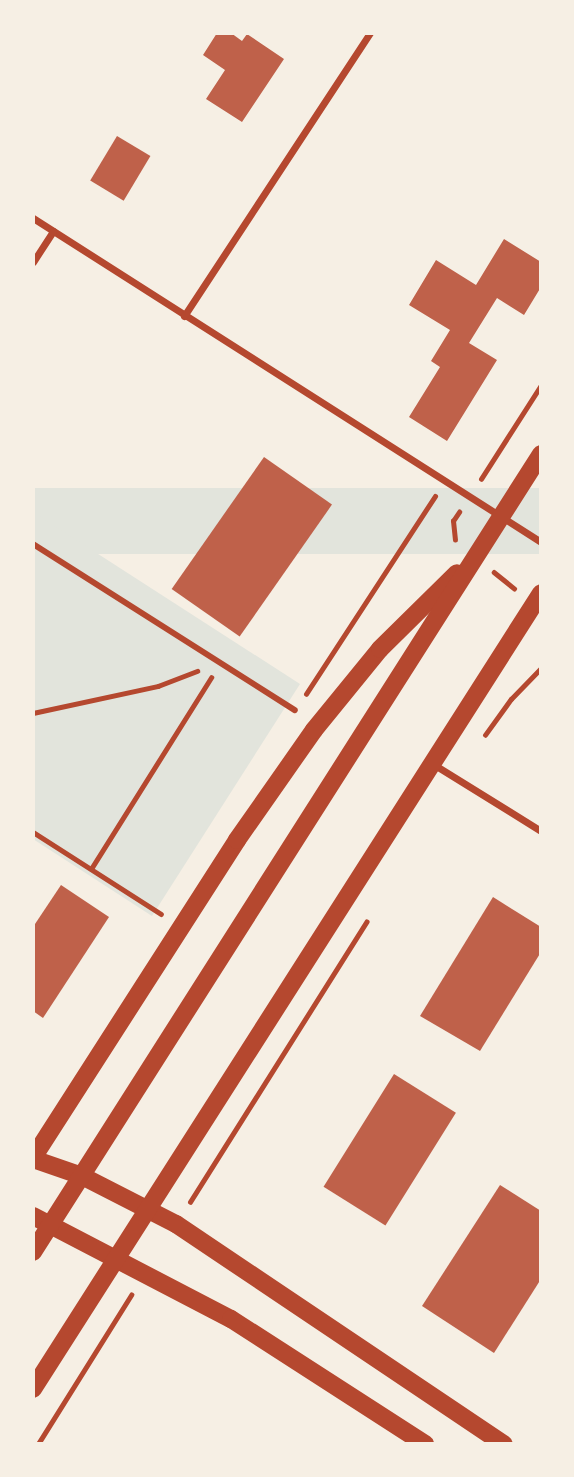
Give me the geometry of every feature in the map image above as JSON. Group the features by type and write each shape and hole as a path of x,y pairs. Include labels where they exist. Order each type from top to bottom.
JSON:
{"main road":[{"path":"33,1252 541,454"},
{"path":"475,557 380,649 314,730 237,840 33,1158 82,1176 176,1224 504,1444"},
{"path":"33,1389 114,1258 541,593"},
{"path":"33,1216 145,1274 306,1364 425,1444"}],"street":[{"path":"184,316 370,33"},
{"path":"33,218 499,519 541,542"},
{"path":"33,262 53,231"},
{"path":"33,544 295,710"},
{"path":"433,764 541,831"}],"path":[{"path":"33,713 158,687 221,662"},
{"path":"91,869 221,662"},
{"path":"456,778 511,699 541,668"},
{"path":"33,832 161,915"},
{"path":"176,1224 368,919"},
{"path":"38,1444 145,1274"}],"shaded area":[{"path":"33,488 541,488 541,554 33,554"},
{"path":"33,512 300,684 152,916 33,839"}],"building":[{"path":"217,33 231,33 242,41 247,34 284,59 242,122 206,99 225,70 203,55"},
{"path":"117,136 150,156 124,201 90,181"},
{"path":"504,239 541,262 541,287 524,315 497,298 469,343 497,360 447,441 409,417 440,367 431,361 450,330 409,305 436,260 476,285"},
{"path":"264,457 332,505 240,636 172,589"},
{"path":"61,885 109,917 43,1018 33,1011 33,927"},
{"path":"493,897 541,927 541,952 480,1051 420,1016"},
{"path":"394,1074 456,1113 385,1225 324,1187"},
{"path":"500,1185 541,1211 541,1279 494,1353 422,1306"}]}
